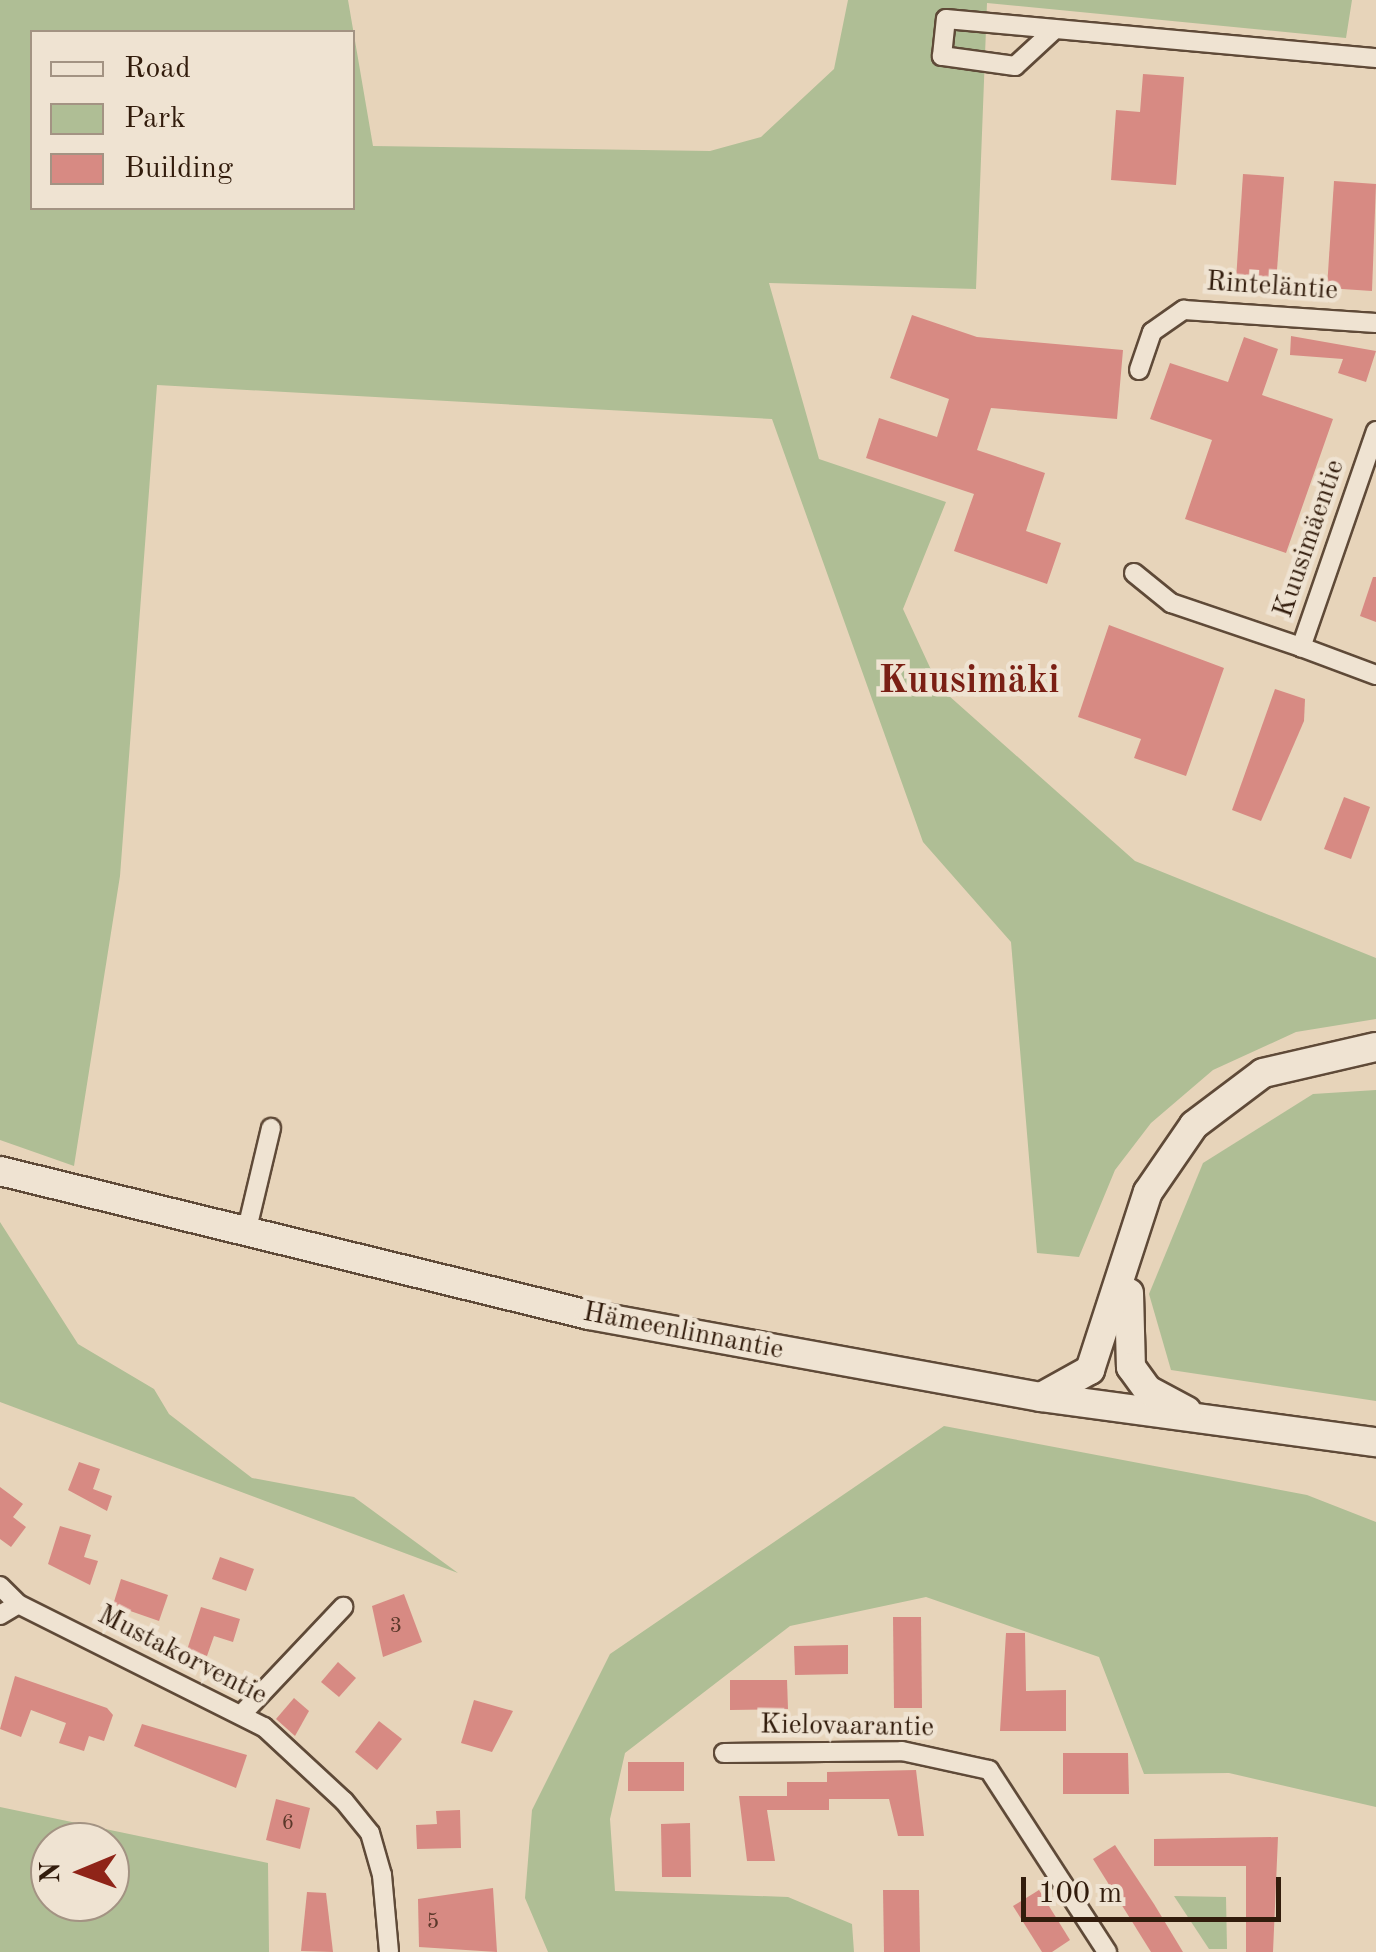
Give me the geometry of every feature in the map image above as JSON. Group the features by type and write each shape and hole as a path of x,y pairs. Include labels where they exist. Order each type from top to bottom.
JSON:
{"main road":[{"path":"1041,1397 1090,1370 1135,1228 1170,1157 1227,1094 1298,1060 1376,1046"},
{"name":"Hämeenlinnantie","path":"0,1170 589,1315 1041,1397 1376,1442"},
{"path":"1135,1228 1131,1366 1166,1402 1216,1422"}],"street":[{"path":"1052,32 1015,66 942,56 946,19 1052,32 1376,58"},
{"name":"Rinteläntie","path":"1139,370 1152,332 1184,310 1376,323"},
{"name":"Kuusimäentie","path":"1376,431 1302,647 1376,674"},
{"path":"1134,573 1171,603 1302,647"},
{"path":"246,1232 271,1128"},
{"name":"Mustakorventie","path":"0,1586 18,1604 241,1715 370,1834 389,1952"},
{"path":"0,1615 18,1604"},
{"path":"241,1715 344,1607"},
{"name":"Kielovaarantie","path":"724,1753 902,1751 990,1770 1107,1952"}],"green space":[{"path":"0,0 348,0 353,30 30,30 30,210 355,210 355,41 373,146 710,151 761,137 834,69 848,0 1352,0 1346,38 987,3 976,289 769,283 819,459 946,502 903,609 939,687 1135,861 1376,958 1376,1019 1296,1032 1213,1070 1151,1123 1115,1170 1079,1257 1037,1253 1011,942 923,842 772,419 157,385 120,876 74,1166 0,1140"},
{"path":"1376,1090 1376,1401 1171,1370 1149,1294 1203,1163 1313,1094"},
{"path":"0,1222 78,1344 154,1389 169,1414 252,1478 354,1497 458,1573 0,1402"},
{"path":"944,1426 1307,1495 1376,1522 1376,1807 1229,1773 1144,1774 1099,1657 926,1597 790,1626 625,1753 610,1819 615,1891 788,1897 852,1924 854,1952 548,1952 525,1898 532,1810 610,1654"},
{"path":"0,1807 72,1822 30,1822 30,1922 130,1922 130,1834 268,1863 269,1952 0,1952"},
{"path":"1174,1896 1226,1897 1227,1949 1209,1949"}],"building":[{"path":"1143,74 1184,77 1176,185 1111,180 1116,110 1140,112"},
{"path":"1243,174 1284,177 1276,283 1236,280"},
{"path":"1334,181 1376,184 1372,291 1327,288"},
{"path":"912,315 977,337 1123,350 1117,419 991,408 977,450 1045,473 1026,531 1061,543 1047,584 954,551 974,494 866,458 879,418 937,437 949,399 890,378"},
{"path":"1291,336 1376,351 1366,382 1338,373 1343,359 1290,355"},
{"path":"1244,337 1278,349 1262,395 1333,419 1286,553 1185,519 1212,440 1150,419 1170,363 1228,382"},
{"path":"1376,577 1376,622 1360,616"},
{"path":"1109,625 1224,668 1186,776 1134,758 1141,739 1078,717"},
{"path":"1275,689 1305,699 1304,721 1261,821 1232,810"},
{"path":"1344,797 1370,807 1351,859 1324,849"},
{"path":"79,1462 100,1469 93,1489 112,1496 107,1511 68,1490"},
{"path":"0,1487 23,1504 13,1517 26,1527 11,1547 0,1539"},
{"path":"60,1526 91,1535 84,1557 98,1561 90,1585 48,1564"},
{"path":"220,1557 254,1569 246,1591 212,1579"},
{"path":"121,1579 168,1595 159,1621 113,1605"},
{"path":"404,1594 422,1642 383,1657 372,1606"},
{"path":"201,1607 240,1619 233,1642 214,1636 207,1656 187,1650"},
{"path":"893,1617 921,1617 922,1708 894,1708"},
{"path":"1006,1633 1025,1633 1026,1691 1066,1690 1066,1731 1000,1731"},
{"path":"848,1645 848,1674 795,1675 794,1646"},
{"path":"338,1662 356,1678 339,1697 321,1682"},
{"path":"15,1676 107,1708 113,1715 104,1741 89,1736 84,1751 59,1743 66,1723 31,1710 21,1737 0,1729"},
{"path":"730,1680 787,1680 788,1709 730,1710"},
{"path":"294,1698 309,1711 295,1736 276,1719"},
{"path":"474,1700 513,1711 492,1752 461,1743"},
{"path":"379,1721 402,1739 377,1770 355,1752"},
{"path":"142,1724 247,1755 236,1788 134,1746"},
{"path":"1063,1753 1128,1753 1129,1794 1063,1794"},
{"path":"628,1762 684,1762 684,1791 628,1791"},
{"path":"916,1770 924,1836 898,1836 889,1799 829,1799 829,1810 767,1810 775,1861 747,1861 739,1796 787,1796 787,1782 827,1782 827,1772"},
{"path":"276,1799 310,1808 300,1849 266,1840"},
{"path":"460,1810 461,1848 417,1849 416,1825 437,1824 436,1811"},
{"path":"690,1823 691,1877 662,1877 661,1824"},
{"path":"1278,1837 1273,1952 1246,1952 1246,1866 1154,1866 1154,1839"},
{"path":"1115,1845 1183,1952 1151,1952 1093,1859"},
{"path":"493,1888 497,1952 419,1947 418,1899"},
{"path":"883,1890 919,1890 920,1952 884,1952"},
{"path":"1039,1890 1070,1940 1052,1952 1042,1952 1013,1906"},
{"path":"307,1892 326,1893 333,1952 301,1951"}],"district":[{"name":"Kuusimäki","path":"969,683"}]}
